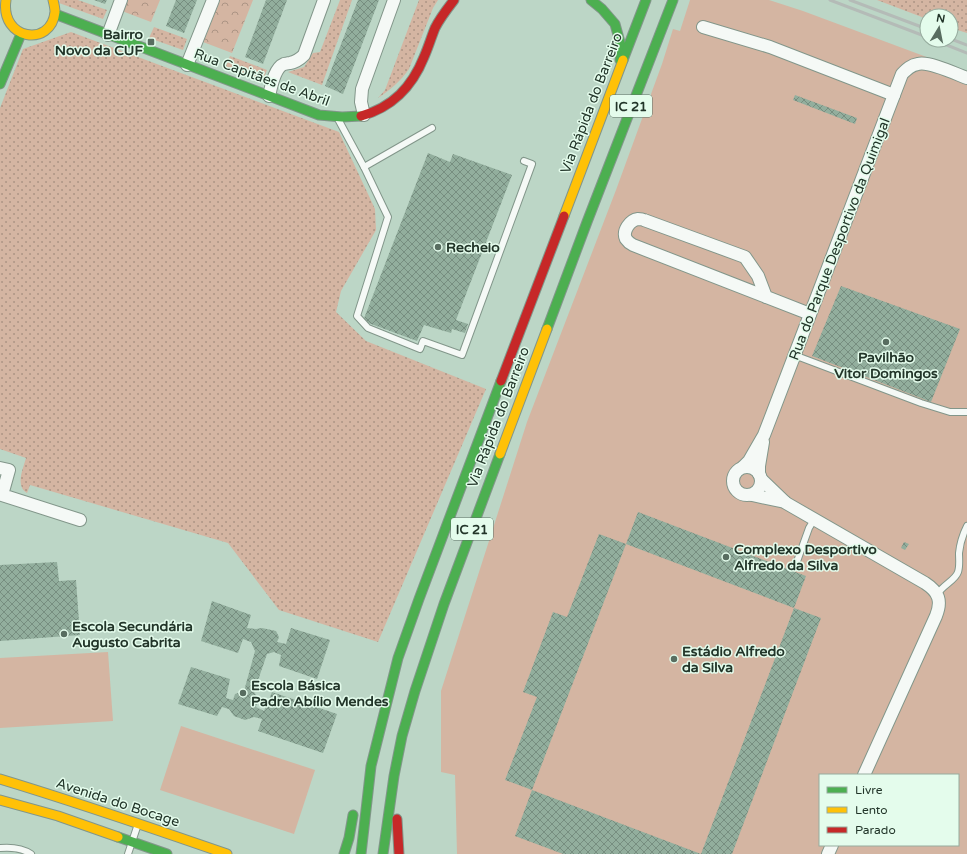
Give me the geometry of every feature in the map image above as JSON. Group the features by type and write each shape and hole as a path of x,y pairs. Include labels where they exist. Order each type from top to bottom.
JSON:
{"main road":[{"path":"6,0 4,12 9,25 21,34 27,35 40,34 50,26 55,14 53,0"},
{"name":"Rua Capitães de Abril","path":"55,14 319,115 350,117 364,115 380,110 402,94 412,82 420,68 438,23 454,0"},
{"path":"591,0 602,9 615,24 621,46 618,69"},
{"path":"596,0 610,6"},
{"name":"Via Rápida do Barreiro","path":"383,854 394,776 402,736 415,691 444,604 591,212 673,0"},
{"name":"Via Rápida do Barreiro","path":"361,854 370,766 398,658 618,69 644,5"},
{"path":"0,84 21,34"},
{"path":"360,793 370,766"},
{"path":"394,776 399,854"},
{"name":"Avenida do Bocage","path":"0,779 139,823 227,854"},
{"path":"0,800 58,816 167,854"},
{"path":"344,854 349,838 354,806"}],"street":[{"path":"108,35 121,0"},
{"path":"187,65 213,0"},
{"path":"269,96 278,68 284,64 291,63 304,55 324,0"},
{"path":"364,115 361,102 362,89 394,0"},
{"path":"703,27 770,46 894,95"},
{"name":"Rua do Parque Desportivo da Quimigal","path":"743,468 749,461 764,435 902,74 908,68 920,63 933,65 967,78"},
{"path":"766,297 758,276 745,257 644,220 637,219 630,222 626,229 625,238 633,245 766,297 810,314"},
{"path":"752,495 760,489 761,484 759,466 764,435"},
{"path":"0,468 9,470 1,496 80,520"},
{"path":"786,503 738,493 733,486 732,481 735,472 743,468 752,468 756,470 760,477 786,503 925,583 932,588 939,600 936,616 864,774"}],"lane":[{"path":"337,117 364,166 388,217 357,316 368,328 420,349 423,341 462,355 532,164 524,161"},
{"path":"364,166 432,128"},
{"path":"794,355 941,410 950,412 967,412"},
{"path":"795,567 808,528 816,520"},
{"path":"937,595 939,591 957,575 959,570 960,545 967,526"},
{"path":"128,854 139,823"},
{"path":"0,848 16,848 32,854"}],"green space":[{"path":"60,0 78,0 107,10 103,19 59,3"},
{"path":"126,0 160,0 151,22 122,11"},
{"path":"220,0 253,0 232,53 203,42"},
{"path":"340,0 352,0 322,85 288,72 304,67 313,53 320,52"},
{"path":"419,0 438,0 433,8 409,69 395,85 378,98 385,90"},
{"name":"Complexo Desportivo Alfredo da Silva","path":"690,0 769,0 803,11 940,62 936,72 967,85 967,854 457,854 455,775 441,772 441,691 527,422 616,190 662,64 673,29 680,31"},
{"path":"877,0 967,0 967,33 959,30 959,8 919,8 919,16"},
{"path":"154,27 187,39 183,50 149,38"},
{"path":"71,32 339,132 375,209 376,230 341,291 336,312 366,341 486,389 378,642 279,610 228,543 30,485 27,493 21,486 21,477 26,458 0,449 0,108 23,49"},
{"path":"230,56 267,70 262,82 225,68"},
{"path":"108,652 113,721 0,728 0,658"},
{"path":"181,726 315,770 294,834 160,790"}],"building":[{"path":"94,0 107,0 105,4"},
{"path":"176,0 197,0 184,33 166,26"},
{"path":"266,0 287,0 263,64 245,57"},
{"path":"358,0 379,0 343,94 325,86"},
{"path":"795,95 857,118 855,124 793,100"},
{"name":"Recheio","path":"428,153 450,162 453,154 512,175 456,320 468,324 465,333 452,329 451,333 424,325 417,341 363,321"},
{"name":"Pavilhão Vitor Domingos","path":"841,286 960,329 931,402 812,356"},
{"path":"638,512 806,576 794,608 626,544"},
{"path":"599,534 626,544 532,790 505,780 537,697 523,692 553,612 567,617"},
{"path":"904,542 909,544 905,550 901,548"},
{"path":"57,562 59,581 76,580 80,635 0,641 0,565"},
{"path":"212,601 251,615 247,628 262,628 276,631 279,637 277,642 286,644 291,628 330,640 317,679 279,666 281,655 274,652 267,654 254,692 258,698 256,707 264,711 272,692 337,714 323,753 258,731 262,719 254,717 245,720 234,716 229,709 222,707 217,716 178,704 191,667 230,679 226,698 233,700 235,694 244,691 255,651 251,642 243,639 238,653 201,641"},
{"path":"794,608 821,618 732,854 701,854"},
{"path":"532,790 701,854 563,854 515,836"}],"railway":[{"path":"830,0 919,34"},
{"path":"850,0 919,26"},
{"path":"959,42 967,45"},
{"path":"954,48 967,53"}],"traffic: fast":[{"path":"591,0 602,9 615,24 621,46 620,60"},
{"path":"623,60 646,0"},
{"path":"547,329 673,0"},
{"path":"55,14 319,115 342,117 361,116"},
{"path":"0,84 21,34"},
{"path":"361,854 371,766 398,658 501,381"},
{"path":"383,854 394,776 402,736 415,691 444,604 500,454"},
{"path":"344,854 349,838 353,815"},
{"path":"118,837 167,854"}],"traffic: slow":[{"path":"6,0 6,13 11,24 18,31 36,35 45,31 52,23 55,12 53,0"},
{"path":"564,216 623,60"},
{"path":"500,454 547,329"},
{"path":"0,779 227,854"},
{"path":"0,800 58,816 118,837"}],"traffic: jam":[{"path":"361,116 383,107 392,101 414,78 437,24 454,0"},
{"path":"501,381 564,216"},
{"path":"397,819 399,854"}],"place":[{"name":"Bairro Novo da CUF","path":"151,42"},
{"name":"Recheio","path":"438,247"},
{"name":"Pavilhão Vitor Domingos","path":"886,342"},
{"name":"Complexo Desportivo Alfredo da Silva","path":"726,557"},
{"name":"Escola Secundária Augusto Cabrita","path":"64,634"},
{"name":"Estádio Alfredo da Silva","path":"674,659"},
{"name":"Escola Básica Padre Abílio Mendes","path":"243,693"}]}
